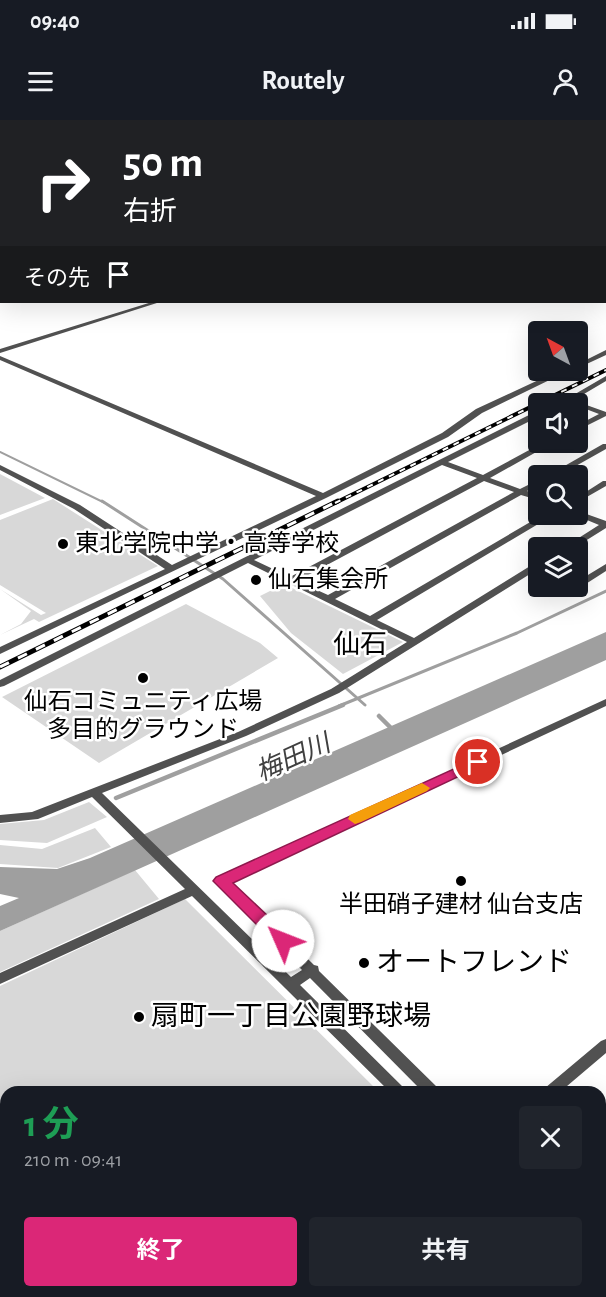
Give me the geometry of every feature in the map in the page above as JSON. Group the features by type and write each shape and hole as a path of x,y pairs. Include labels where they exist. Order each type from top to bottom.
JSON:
{"street":[{"path":"0,351 154,303"},
{"path":"588,361 606,352"},
{"path":"0,358 323,496"},
{"path":"581,393 605,380"},
{"path":"0,651 323,496 445,435 479,411 543,381"},
{"path":"588,408 605,414"},
{"path":"588,423 605,414"},
{"path":"0,684 528,419"},
{"path":"571,465 606,446"},
{"path":"292,580 529,453"},
{"path":"444,463 528,494"},
{"path":"0,467 77,507 170,568"},
{"path":"588,494 606,483"},
{"path":"328,599 528,488"},
{"path":"588,517 606,524"},
{"path":"585,537 606,524"},
{"path":"370,620 532,525"},
{"path":"248,560 413,641"},
{"path":"588,578 606,567"},
{"path":"0,819 34,816 95,793 242,734 335,691 413,641 528,573"},
{"path":"427,1086 221,881 606,702"},
{"path":"95,793 192,891 291,984 393,1086"},
{"path":"0,979 192,891"},
{"path":"291,984 313,970"},
{"path":"557,1086 606,1045"}],"shaded area":[{"path":"0,474 45,498 0,515"},
{"name":"東北学院中学・高等学校","path":"53,499 158,566 39,622 34,619 0,635 21,624 31,611 0,589 41,615 46,613 0,585 0,520"},
{"path":"284,584 403,642 343,674 291,633 260,596"},
{"name":"仙石コミュニティ広場 多目的グラウンド","path":"186,604 260,643 278,658 99,763 2,697"},
{"path":"606,632 606,660 0,931 0,906 19,898 0,894 0,867 57,869 90,858"},
{"path":"89,802 107,817 47,843 0,840 0,824 44,820"},
{"path":"95,828 111,847 58,868 0,864 0,845 42,849"},
{"path":"135,870 159,899 0,972 0,931"},
{"name":"扇町一丁目公園野球場","path":"185,899 373,1086 0,1086 0,986"}],"waterway":[{"path":"0,452 105,503"},
{"path":"102,501 223,579 358,698"},
{"path":"358,698 517,633 606,591"},
{"path":"339,706 358,698"},
{"path":"358,698 365,705"},
{"path":"116,798 343,705"},
{"path":"379,716 393,730"}],"railway":[{"path":"335,503 606,370"},
{"path":"0,667 338,501"}],"slow traffic":[{"path":"355,819 422,788"}],"place":[{"name":"東北学院中学・高等学校","path":"63,544"},
{"name":"仙石集会所","path":"256,580"},
{"name":"仙石コミュニティ広場 多目的グラウンド","path":"143,678"},
{"name":"半田硝子建材 仙台支店","path":"461,881"},
{"name":"オートフレンド","path":"364,963"},
{"name":"扇町一丁目公園野球場","path":"139,1017"}],"district":[{"name":"仙石","path":"360,644"}],"route":[{"path":"283,941 221,881 478,762"}],"water label":[{"name":"梅田川","path":"293,758"}]}
